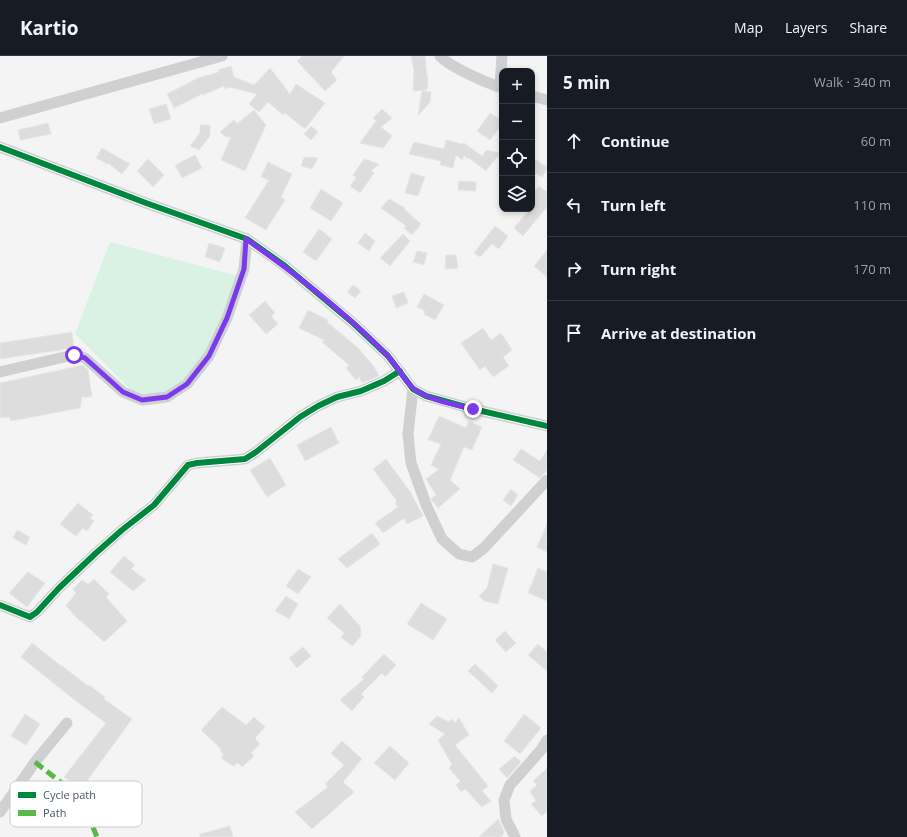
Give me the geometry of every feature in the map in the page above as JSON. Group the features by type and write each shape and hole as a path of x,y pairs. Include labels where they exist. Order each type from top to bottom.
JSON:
{"street":[{"path":"0,118 222,56"},
{"path":"440,56 444,60 469,74 499,87"},
{"path":"502,56 502,68"},
{"path":"535,97 547,100"},
{"path":"0,146 146,203 246,239 284,266 353,323 388,356 413,389 426,396 473,409 547,426"},
{"path":"0,372 74,355 85,358 123,392 142,400 167,397 187,384 209,356 227,318 244,269 246,239"},
{"path":"0,605 30,617 37,612 59,588 96,553 154,505 188,465 245,459 300,417 318,406 337,397 384,381 400,371"},
{"path":"413,389 408,434 411,463 427,507 442,539 459,554 472,557 484,548 547,480"},
{"path":"22,781 35,762 67,724"},
{"path":"515,837 506,819 504,800 510,785 541,750 547,740"},
{"path":"0,812 10,798"}],"green space":[{"path":"110,242 242,277 203,360 168,395 136,395 75,334"}],"building":[{"path":"302,56 344,56 331,72 337,80 325,91 297,61"},
{"path":"411,56 425,56 428,76 427,90 413,91 414,70"},
{"path":"231,66 234,77 254,85 270,68 290,94 296,84 325,103 305,129 285,113 283,115 268,102 259,112 249,104 257,94 229,87 225,89 224,86 203,95 202,94 174,108 167,94 198,78 219,72 218,70"},
{"path":"422,91 431,92 430,102 418,116"},
{"path":"166,104 171,119 154,124 149,109"},
{"path":"382,109 392,118 381,127 392,136 383,148 360,143 376,121 373,118"},
{"path":"254,110 266,125 245,171 221,160 231,137 226,137 220,132 234,120 237,124"},
{"path":"490,113 499,119 499,128 490,140 477,131"},
{"path":"48,123 51,134 20,140 18,130"},
{"path":"200,125 210,125 210,136 199,150 190,146 200,133"},
{"path":"311,126 318,132 311,140 304,134"},
{"path":"446,140 462,144 464,143 482,156 487,150 499,153 499,154 486,171 464,156 462,160 456,155 453,168 440,165 441,161 409,154 414,142 444,149"},
{"path":"102,148 130,164 122,174 108,163 107,164 96,158"},
{"path":"195,155 202,168 182,178 175,165"},
{"path":"304,157 318,158 312,169 301,166"},
{"path":"148,159 164,175 153,187 137,171"},
{"path":"364,159 379,164 371,171 374,173 360,193 350,186 356,178 353,175"},
{"path":"535,159 547,167 542,177 535,173"},
{"path":"268,162 292,174 281,197 285,200 266,230 245,218 269,180 261,177"},
{"path":"411,173 425,177 418,196 405,193"},
{"path":"459,181 476,182 476,191 458,190"},
{"path":"539,186 547,192 547,207 523,236 514,228 527,212 535,212 535,191"},
{"path":"321,189 343,203 331,221 310,208"},
{"path":"389,199 405,208 404,209 421,224 412,235 404,228 406,226 405,225 381,208"},
{"path":"495,226 508,236 499,249 492,244 480,257 474,253"},
{"path":"319,229 332,239 316,261 303,252"},
{"path":"365,233 375,241 369,251 358,243"},
{"path":"403,234 410,241 390,266 380,258"},
{"path":"209,243 225,248 220,262 205,257"},
{"path":"547,250 547,277 534,266"},
{"path":"417,251 427,253 424,265 413,262"},
{"path":"446,255 456,255 458,268 445,269"},
{"path":"353,285 361,291 355,298 347,292"},
{"path":"404,292 408,303 396,308 392,296"},
{"path":"424,294 444,305 435,320 424,314 425,311 417,307"},
{"path":"265,301 275,313 271,316 278,324 266,334 249,315"},
{"path":"308,310 328,320 327,322 357,347 373,365 379,376 362,383 359,377 356,380 346,368 349,365 322,342 324,340 299,328"},
{"path":"483,328 491,340 501,333 512,350 503,357 509,366 493,377 485,366 480,370 461,343"},
{"path":"72,332 74,348 0,359 0,343"},
{"path":"83,365 88,370 92,397 82,397 80,408 11,421 9,417 0,418 0,383"},
{"path":"439,416 466,428 469,421 482,427 472,450 464,447 450,480 460,489 438,508 431,499 436,495 426,479 439,469 431,465 441,444 428,440"},
{"path":"331,427 339,443 305,461 297,445"},
{"path":"521,449 540,461 547,450 547,470 540,478 513,460"},
{"path":"270,458 286,485 267,497 250,470"},
{"path":"386,459 411,493 423,516 407,524 404,518 383,533 375,523 398,507 395,503 397,501 373,469"},
{"path":"511,489 518,495 511,506 503,500"},
{"path":"78,503 93,515 90,518 94,521 87,531 83,528 76,536 60,524"},
{"path":"547,524 547,552 537,547"},
{"path":"17,530 30,537 26,545 13,538"},
{"path":"372,533 380,544 347,568 338,559"},
{"path":"124,556 135,565 131,569 146,580 133,591 110,572"},
{"path":"493,564 508,568 498,604 484,601 479,596 487,588"},
{"path":"538,568 547,572 547,601 528,593"},
{"path":"298,569 311,577 298,594 286,586"},
{"path":"28,572 45,583 27,607 9,593"},
{"path":"94,579 109,594 106,597 127,621 104,642 80,621 66,606 76,593 73,589 82,580 88,584"},
{"path":"286,596 298,604 289,619 275,611"},
{"path":"421,603 447,619 433,640 407,624"},
{"path":"340,604 360,626 361,636 352,646 341,637 344,633 327,618"},
{"path":"505,631 516,643 506,652 495,640"},
{"path":"32,643 132,719 87,781 70,781 64,777 106,723 21,657"},
{"path":"538,644 547,652 547,671 528,655"},
{"path":"303,647 311,656 297,668 289,658"},
{"path":"384,654 396,665 385,677 382,673 361,694 364,697 352,711 340,700 364,679 362,677"},
{"path":"475,664 498,686 492,693 468,671"},
{"path":"222,707 246,725 254,717 265,727 255,738 260,744 251,753 254,756 242,767 238,763 233,766 221,758 224,755 220,750 221,749 201,730"},
{"path":"25,714 40,724 26,745 11,736"},
{"path":"524,714 541,728 520,754 504,741"},
{"path":"437,716 449,722 452,719 455,723 459,718 469,735 455,745 488,786 482,791 491,801 482,807 465,789 461,792 456,785 460,781 449,768 452,765 438,740 445,734 429,724"},
{"path":"342,741 362,759 343,782 354,792 312,829 295,812 328,787 325,784 344,765 331,753"},
{"path":"390,746 409,763 395,780 374,763"},
{"path":"515,756 521,762 507,778 499,769"},
{"path":"547,768 547,811 542,816 531,804 536,801 530,791 537,785 533,781"},
{"path":"498,819 504,831 502,837 479,837"},
{"path":"230,826 233,837 200,837 200,834"}],"marked path":[{"path":"35,762 59,781"},
{"path":"93,827 97,837"}],"cycle path":[{"path":"0,147 146,203 247,239 285,266 353,323 388,356 413,389 426,396 473,409 547,426"},
{"path":"0,605 30,617 37,612 59,588 96,553 154,505 188,465 245,459 300,417 318,406 337,397 361,391 384,381 400,371"}],"route":[{"path":"74,355 85,358 123,392 142,400 167,397 187,384 209,356 227,318 244,269 246,239 284,266 353,323 388,356 413,389 426,396 473,409"}]}
